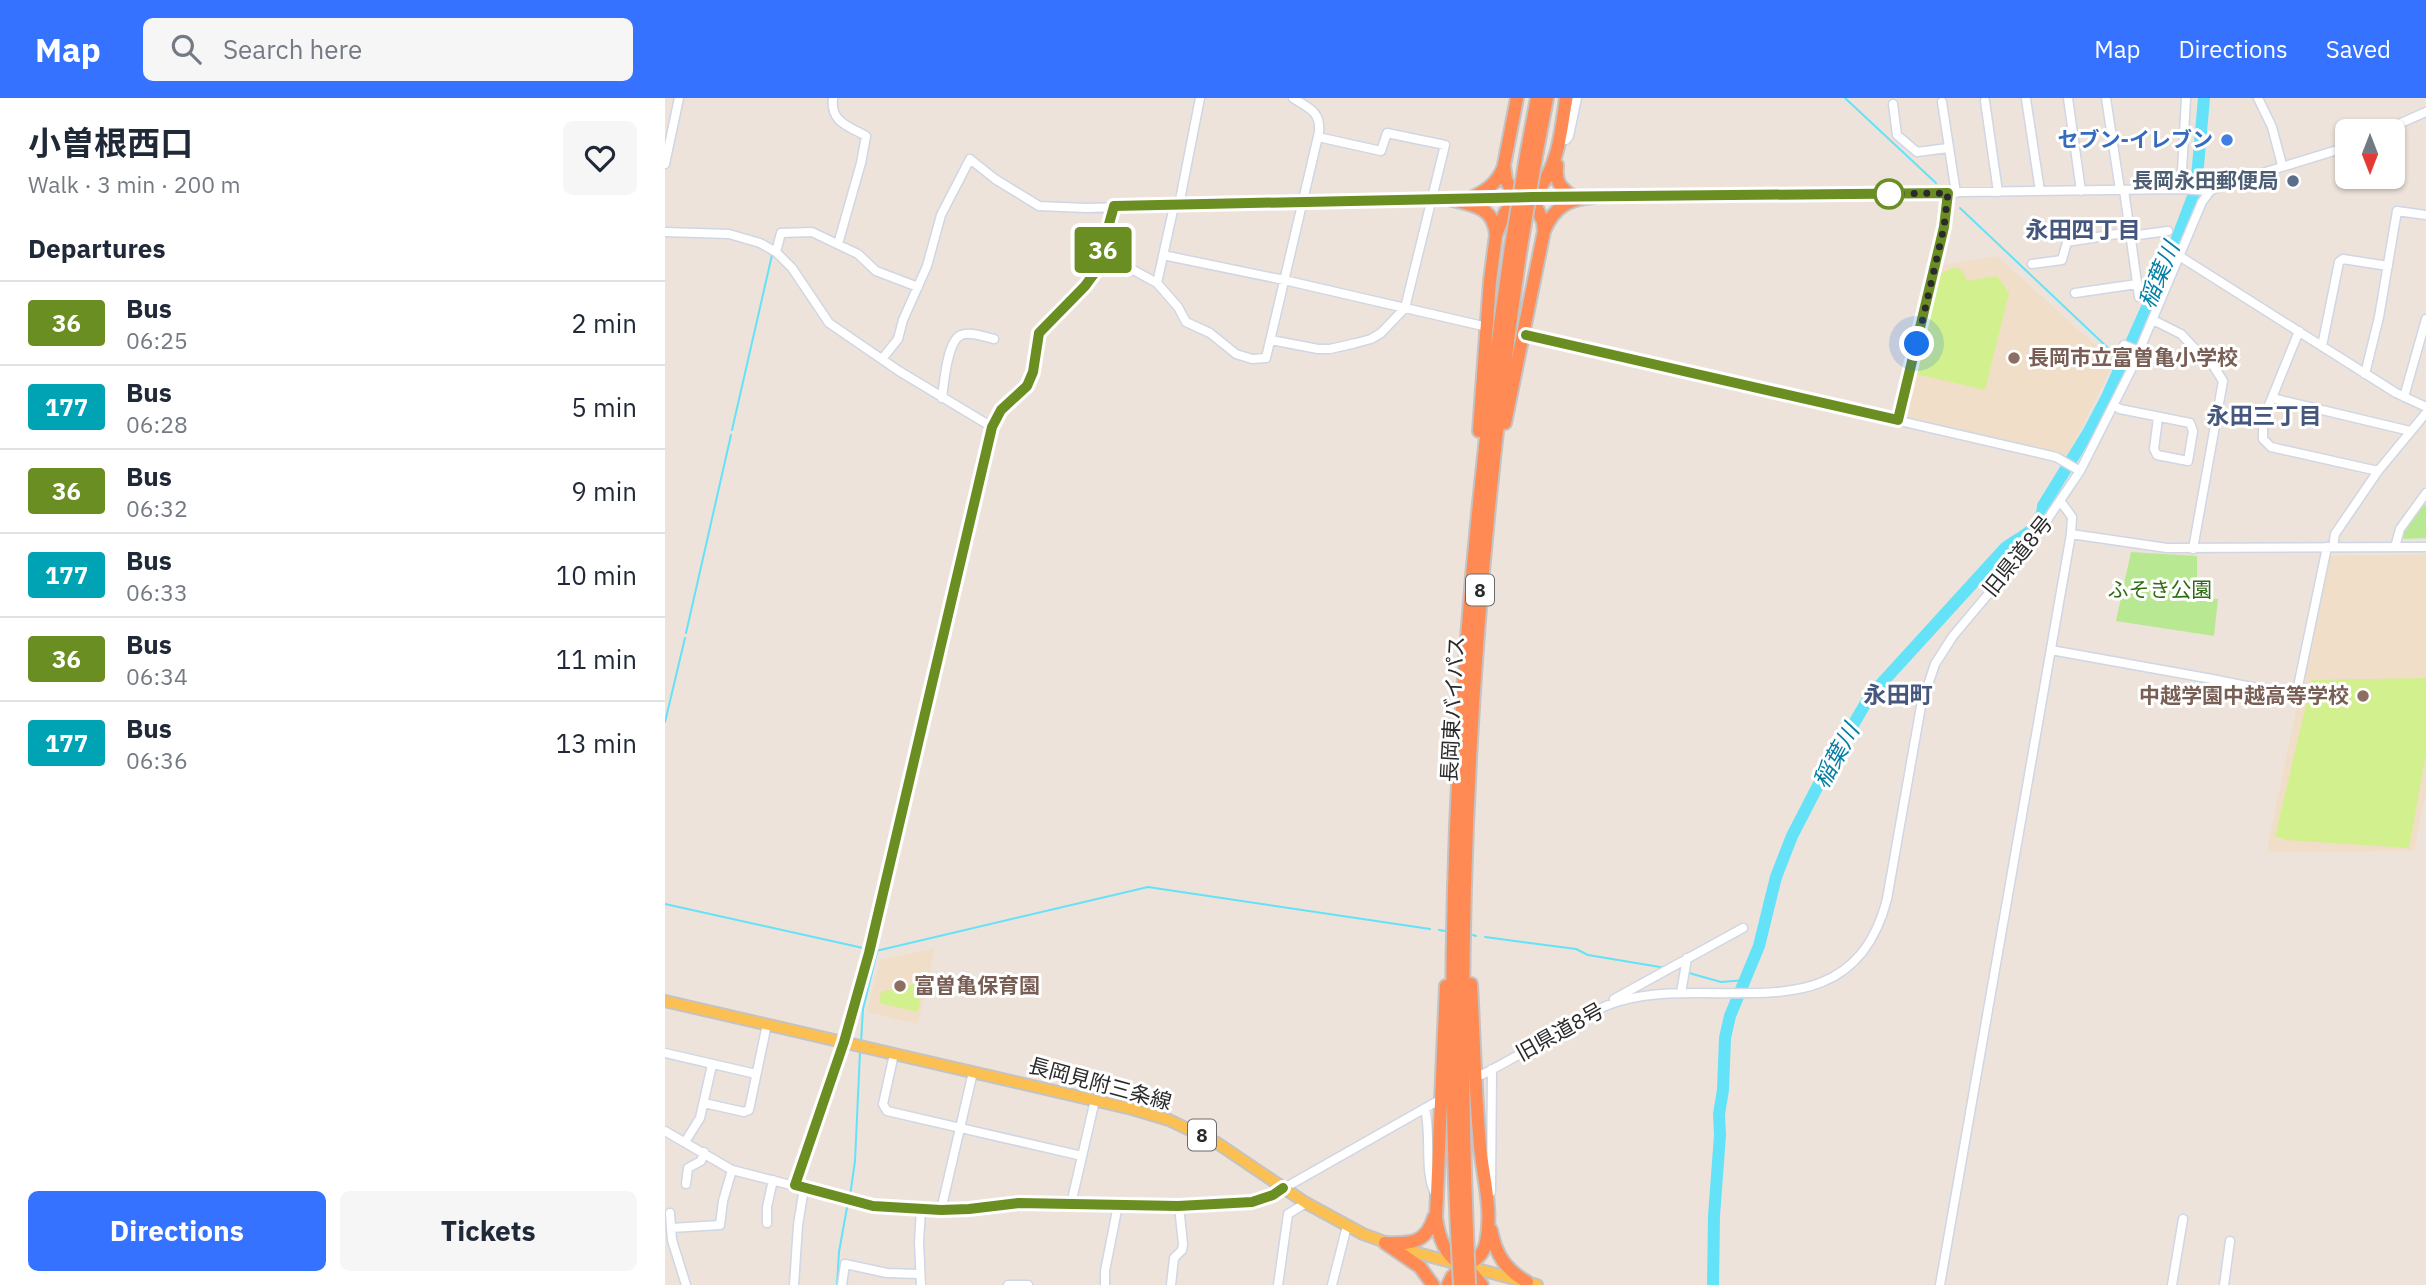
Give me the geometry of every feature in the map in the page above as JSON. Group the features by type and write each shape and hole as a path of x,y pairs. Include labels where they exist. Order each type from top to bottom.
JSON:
{"highway":[{"path":"1467,200 1483,193 1496,182 1504,165 1517,98"},
{"name":"長岡東バイパス","path":"1469,1285 1454,1142 1453,924 1461,727 1470,602 1491,391 1532,151 1537,98"},
{"name":"長岡東バイパス","path":"1532,151 1547,98"},
{"path":"1544,231 1532,197 1549,175 1558,144 1566,98"},
{"path":"1558,144 1557,181 1563,190 1574,197"},
{"path":"1504,165 1506,180 1516,198"},
{"path":"1544,231 1552,216 1562,206 1577,199 1593,197"},
{"name":"8","path":"1470,602 1486,326 1496,235 1505,213 1516,198"},
{"path":"1449,199 1482,208 1492,220 1496,235"},
{"name":"8","path":"1477,628 1509,397 1544,231"},
{"name":"長岡東バイパス","path":"1460,1285 1467,804 1477,628 1516,247"},
{"path":"1453,924 1447,966 1436,1202 1440,1238 1451,1258 1465,1266 1482,1285"},
{"path":"1464,936 1470,962 1480,1147 1495,1249 1514,1274 1533,1284"},
{"path":"1385,1243 1408,1243 1423,1237 1430,1228 1436,1202"},
{"path":"1448,1285 1452,1277 1478,1259 1486,1243 1488,1207"},
{"path":"1385,1243 1420,1267 1433,1285"}],"main road":[{"name":"長岡見附三条線","path":"665,1001 1145,1113 1190,1129 1230,1150 1306,1203 1385,1243 1533,1284"}],"street":[{"path":"665,164 679,98"},
{"path":"833,98 832,107 838,121 866,135 861,163 838,244"},
{"path":"1157,283 1200,98"},
{"path":"1102,253 1157,283 1187,322 1210,333 1236,354 1252,359 1266,358 1318,137 1319,118 1293,98"},
{"path":"1558,144 1569,136 1577,98"},
{"path":"2068,98 2081,191"},
{"path":"2106,98 2139,297"},
{"path":"2181,189 2186,98"},
{"path":"2259,98 2272,127 2282,165"},
{"path":"2027,99 2040,191"},
{"path":"1985,101 1998,192"},
{"path":"1898,420 1952,193 1942,102"},
{"path":"1893,104 1897,135 1917,152 1948,148"},
{"path":"2405,121 2426,112"},
{"path":"1271,340 1318,349 1356,343 1381,333 1405,308 1445,145 1387,133 1381,151 1318,137"},
{"path":"881,359 898,339 903,320 927,266 941,215 970,159 995,179 1039,206 1177,206 1532,197 2181,189 2210,191 2282,165 2335,150"},
{"name":"旧県道8号","path":"1479,1076 1590,1013 1634,997 1800,990 1825,982 1849,966 1866,948 1878,928 1887,899 1921,706 1935,664 1953,636 2032,542 2080,471 2115,406 2181,257 2191,227 2210,191"},
{"path":"794,1285 800,1186 880,912 992,427 1001,410 1027,386 1033,372 1039,333 1092,278 1102,253 1114,206"},
{"path":"2365,374 2379,317 2397,211 2426,215"},
{"path":"2032,264 2062,260 2067,242 2168,231"},
{"path":"665,232 729,234 760,243 776,252 792,268 828,323 942,398 992,427"},
{"path":"776,252 781,233 812,232 858,254 876,271 918,287"},
{"path":"1163,255 1483,326"},
{"path":"2051,650 2296,696 2335,534 2378,471 2426,410 2181,257"},
{"path":"2322,346 2339,262 2343,259 2388,266"},
{"path":"2074,293 2137,284"},
{"path":"2404,397 2426,319"},
{"path":"2153,320 2181,334 2196,350 2207,355 2223,382 2193,549"},
{"path":"2299,331 2262,428 2266,444 2378,471"},
{"path":"942,398 954,339 964,334 993,339"},
{"path":"1526,335 2056,457 2080,471"},
{"path":"2124,345 2138,351"},
{"path":"2272,398 2410,430"},
{"path":"2115,406 2192,425 2187,461 2159,457 2156,453 2154,449 2158,418"},
{"path":"2395,547 2400,529 2426,493"},
{"path":"1940,1285 2071,534 2072,517 2061,502"},
{"path":"2071,534 2143,546 2193,549 2426,547"},
{"path":"1590,1013 1743,928"},
{"path":"1681,993 1687,958"},
{"path":"704,1103 744,1112 748,1110 767,1024"},
{"path":"665,1053 756,1074"},
{"path":"894,1054 884,1108 887,1111 1082,1156"},
{"path":"685,1142 700,1118 712,1065"},
{"path":"1488,1207 1491,1194 1492,1069"},
{"path":"941,1210 973,1072"},
{"path":"1071,1204 1095,1100"},
{"path":"665,1131 732,1170 873,1206 941,1210 1019,1203 1178,1206 1252,1202 1273,1195 1436,1102"},
{"path":"1425,1109 1430,1126 1430,1186 1436,1202"},
{"path":"686,1184 688,1168 701,1161 704,1152"},
{"path":"671,1228 720,1225 723,1200 732,1170"},
{"path":"767,1223 773,1180"},
{"path":"1278,1285 1288,1214 1306,1203"},
{"path":"1105,1285 1105,1271 1118,1205"},
{"path":"1171,1285 1174,1258 1182,1250 1183,1244 1178,1206"},
{"path":"921,1209 921,1285"},
{"path":"670,1213 672,1240 686,1285"},
{"path":"2172,1285 2183,1219"},
{"path":"1332,1285 1347,1226"},
{"path":"2224,1285 2230,1241"},
{"path":"842,1285 845,1264 887,1273 920,1274"},
{"path":"1008,1285 1028,1285"}],"shaded area":[{"name":"長岡市立富曽亀小学校","path":"1997,256 2114,362 2067,457 1903,416 1939,266"},
{"name":"中越学園中越高等学校","path":"2426,555 2426,791 2414,851 2271,852 2267,849 2328,556"},
{"name":"富曽亀保育園","path":"935,948 918,1024 867,1012 880,960"}],"green space":[{"path":"1952,268 1962,271 1967,281 1997,276 2009,293 1985,390 1916,374 1940,274"},
{"path":"2424,504 2426,538 2404,539 2401,532"},
{"name":"ふそき公園","path":"2131,552 2197,556 2197,597 2218,599 2214,636 2116,621"},
{"path":"2426,678 2426,753 2409,848 2286,840 2275,836 2312,680"},
{"path":"915,984 913,993 921,995 918,1012 879,1003 881,992"}],"waterway":[{"path":"1845,98 1936,183"},
{"name":"稲葉川","path":"2197,177 2204,98"},
{"name":"稲葉川","path":"1713,1285 1714,1216 1725,1038 1730,1016 1759,946 1776,877 1792,836 1823,776 1870,696 2005,548 2030,531 2039,521 2043,506 2107,397 2173,249 2194,194"},
{"path":"1960,208 2122,364"},
{"path":"732,430 772,255"},
{"path":"686,633 731,435"},
{"path":"665,722 685,638"},
{"path":"876,951 1148,887 1430,929"},
{"path":"665,904 863,948"},
{"path":"1439,930 1445,931"},
{"path":"1485,937 1576,949 1588,955 1666,968"},
{"path":"861,1043 863,1009 877,952"},
{"path":"1689,973 1721,982 1746,980"},
{"path":"850,1196 855,1161 860,1052"},
{"path":"837,1285 839,1252 848,1202"}],"bus line":[{"name":"36","path":"1283,1188 1265,1199 1252,1202 1178,1206 1019,1203 941,1210 873,1206 795,1185 844,1042 880,912 992,427 1001,410 1027,386 1033,372 1039,333 1096,271 1114,206 1532,197 1948,193 1944,227 1898,420 1526,335"}],"place":[{"name":"セブン-イレブン","path":"2227,140"},
{"name":"長岡永田郵便局","path":"2293,181"},
{"name":"長岡市立富曽亀小学校","path":"2014,358"},
{"name":"中越学園中越高等学校","path":"2363,696"},
{"name":"富曽亀保育園","path":"900,986"}],"district":[{"name":"永田四丁目","path":"2083,230"},
{"name":"永田三丁目","path":"2264,416"},
{"name":"永田町","path":"1898,695"}],"route":[{"path":"1889,194 1948,193 1944,227 1917,344"}]}
